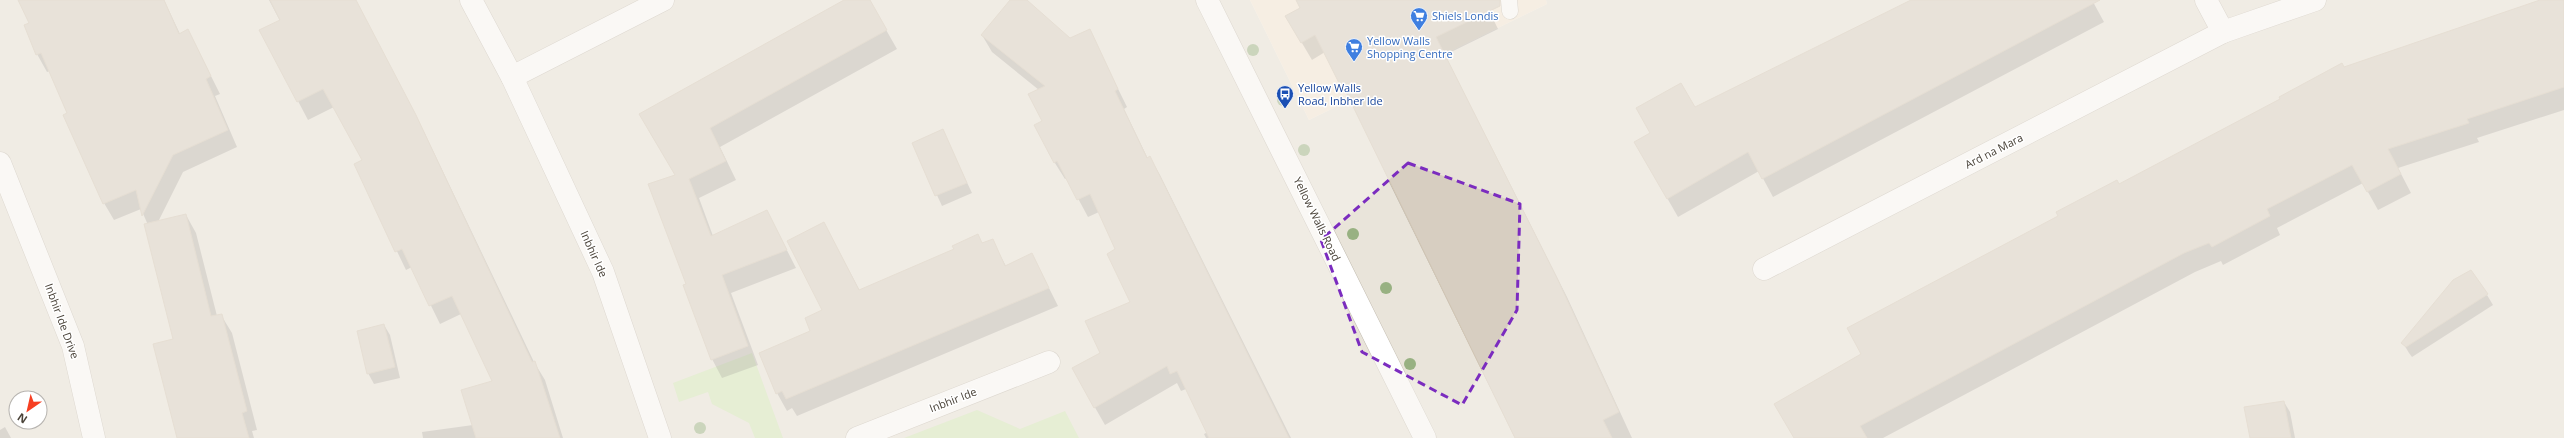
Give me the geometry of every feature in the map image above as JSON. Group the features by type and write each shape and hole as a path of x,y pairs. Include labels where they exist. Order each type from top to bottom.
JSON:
{"street":[{"name":"Inbhir Ide","path":"471,0 512,77 603,272 660,438"},
{"path":"512,77 663,0"},
{"name":"Yellow Walls Road","path":"1207,0 1425,438"},
{"path":"2206,0 2223,32"},
{"name":"Ard na Mara","path":"1764,269 2223,32 2315,0"},
{"name":"Inbhir Ide Drive","path":"0,163 73,346 94,438"},
{"name":"Inbhir Ide","path":"857,438 1049,362"}],"highlighted area":[{"path":"1408,163 1520,204 1517,310 1462,405 1362,352 1321,240"}],"shaded area":[{"path":"0,0 1250,0 1309,120 1547,4 1546,0 2564,0 2564,438 0,438"},
{"name":"Yellow Walls Shopping Centre","path":"1250,0 1546,0 1547,4 1309,120"}],"green space":[{"path":"752,353 783,438 755,438 749,423 712,404 708,392 679,402 673,383"},
{"path":"977,410 1020,429 1065,411 1079,438 904,438"}],"building":[{"path":"18,0 164,0 179,34 188,29 211,76 206,79 228,130 173,155 142,216 136,190 103,204 63,115 67,113 41,53 36,55 24,25 29,23"},
{"path":"270,0 356,0 416,115 532,362 535,361 560,438 476,438 461,390 492,381 452,296 429,306 402,249 395,252 354,164 362,160 323,89 297,102 259,30 280,20"},
{"path":"844,0 870,0 887,30 710,128 726,161 689,179 711,236 767,210 787,250 722,275 748,346 711,360 683,285 686,284 648,184 675,175 639,114"},
{"path":"1010,0 1027,0 1070,38 1090,29 1118,89 1115,91 1147,158 1150,156 1289,438 1209,438 1177,371 1170,374 1167,366 1094,408 1072,368 1100,353 1085,321 1130,302 1107,254 1115,249 1090,194 1077,200 1057,161 1054,163 1034,125 1042,121 1028,94 1045,86 981,35"},
{"path":"1296,0 1500,0 1500,6 1436,37 1557,278 1619,412 1603,420 1612,438 1515,438 1342,84 1340,85 1315,35 1301,43 1285,16 1300,8"},
{"path":"1911,0 2100,0 1762,179 1748,152 1667,199 1634,142 1650,133 1636,108 1681,83 1695,107"},
{"path":"2540,0 2564,0 2564,87 2467,119 2469,123 2388,149 2401,174 2367,192 2352,165 2267,209 2270,216 2212,247 2209,243 2184,253 1860,426 1867,438 1794,438 1774,404 1861,354 1847,328 2058,216 2056,212 2117,180 2119,184 2280,99 2279,97 2342,63 2344,67"},
{"path":"943,129 967,183 935,196 912,143"},
{"path":"186,214 211,316 222,314 247,411 242,413 249,438 177,438 153,344 173,339 144,224"},
{"path":"824,222 859,290 954,249 952,246 978,234 982,243 993,239 1005,266 1032,253 1049,288 786,399 782,391 776,394 759,353 810,331 805,318 822,310 787,241"},
{"path":"2471,270 2488,294 2406,347 2401,343 2453,280"},
{"path":"384,324 395,367 367,374 357,331"},
{"path":"2284,401 2291,438 2250,438 2244,407"}],"place":[{"name":"Shiels Londis","path":"1419,31"},
{"name":"Yellow Walls Shopping Centre","path":"1354,62"},
{"name":"Yellow Walls Road, Inbher Ide","path":"1285,109"}]}
